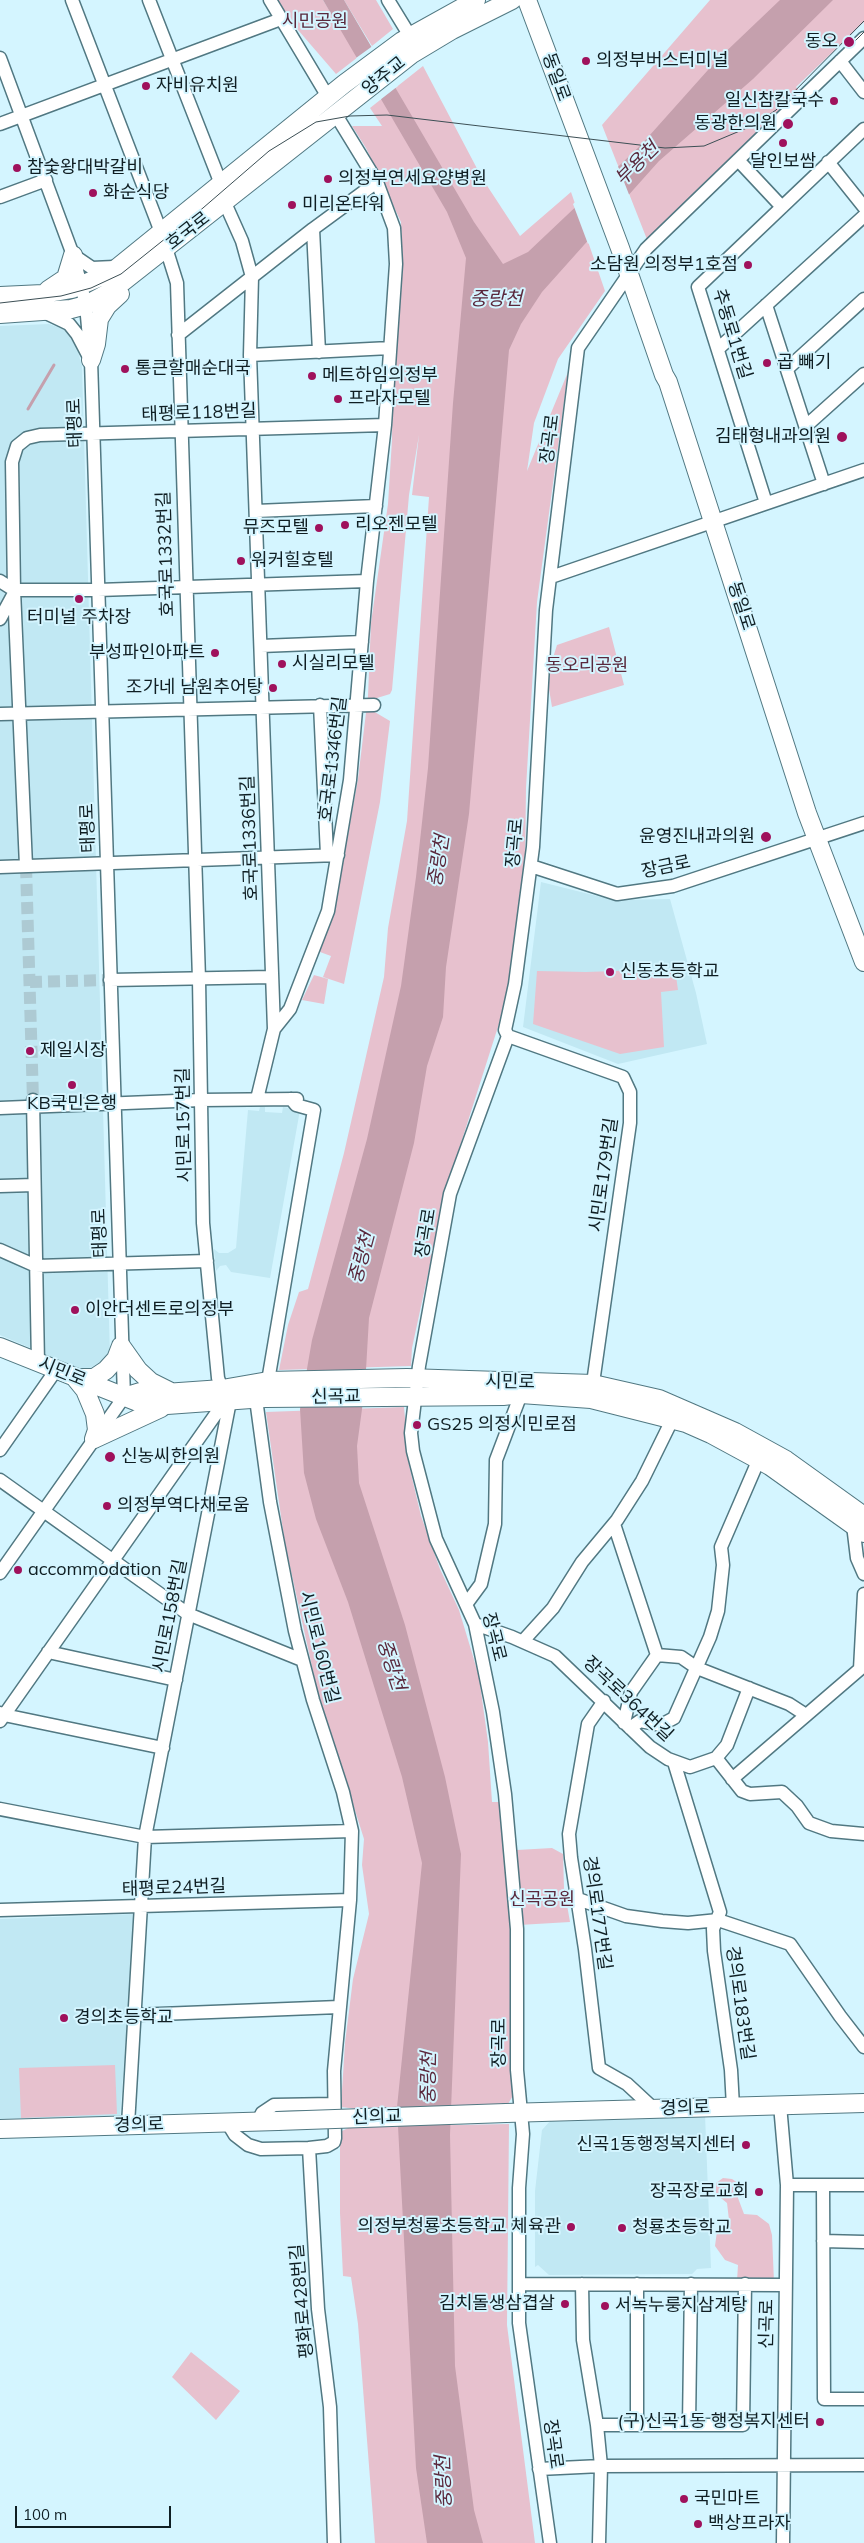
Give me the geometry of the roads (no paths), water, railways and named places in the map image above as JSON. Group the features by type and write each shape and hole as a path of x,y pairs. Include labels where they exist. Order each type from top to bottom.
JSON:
{"street":[{"name":"호국로1332번길","path":"72,0 164,240 177,283 194,860"},
{"path":"149,0 221,184"},
{"path":"270,0 328,97"},
{"path":"388,0 408,43"},
{"path":"408,43 476,0"},
{"path":"408,43 452,30 512,0"},
{"name":"동일로","path":"527,0 668,382 816,840 864,962"},
{"path":"0,124 281,19"},
{"name":"장곡로","path":"550,2543 538,2469 519,2323 519,2188 523,2134 514,2113 517,2070 517,1929 508,1830 493,1712 475,1624 436,1539 418,1474 411,1433 412,1387 450,1194 508,1036 505,1030 515,984 531,866 546,610 552,576 578,348 646,249 864,38"},
{"name":"양주교","path":"344,84 408,43"},
{"name":"양주교","path":"356,99 408,43"},
{"name":"태평로","path":"0,58 74,255 83,286 86,305 91,360 124,1397"},
{"path":"840,61 864,92"},
{"name":"호국로","path":"0,296 43,303 86,305 110,292 123,273 164,240 221,184 344,84"},
{"name":"호국로","path":"164,240 225,203 356,99"},
{"name":"호국로1346번길","path":"257,1099 274,1029 290,1010 328,911 332,855 350,780 358,704 367,581 385,425 396,264 394,228 377,182 336,115"},
{"name":"추동로1번길","path":"766,503 698,287 864,129"},
{"path":"738,160 782,207"},
{"path":"828,162 864,207"},
{"path":"0,197 46,180"},
{"path":"178,335 313,229 377,182"},
{"name":"호국로1336번길","path":"225,203 242,241 252,277 250,354 274,1029"},
{"path":"718,349 864,216"},
{"path":"313,229 319,352"},
{"path":"74,255 92,268 123,273 120,294 102,312 91,360 77,334 69,324 43,303 66,278 74,255"},
{"name":"호국로","path":"0,314 43,303 83,286 123,273"},
{"path":"787,369 864,299"},
{"path":"766,305 824,484"},
{"path":"250,354 390,348"},
{"path":"806,426 864,374"},
{"name":"태평로118번길","path":"14,590 12,462 17,446 27,438 40,435 93,433 385,425"},
{"path":"552,576 864,470"},
{"path":"256,511 376,506"},
{"path":"0,581 14,590 98,590 367,581"},
{"path":"0,619 11,601 14,590"},
{"path":"14,590 26,866"},
{"path":"260,646 362,642"},
{"path":"0,867 332,855 320,705"},
{"path":"0,714 374,705"},
{"name":"장금로","path":"531,866 617,894 673,886 864,823"},
{"name":"시민로157번길","path":"194,860 199,980 203,1223 218,1378 225,1397"},
{"path":"110,980 199,980 272,977"},
{"name":"시민로179번길","path":"508,1036 623,1077 630,1092 630,1123 592,1391"},
{"path":"0,1108 33,1104 114,1104 201,1100 294,1099 296,1105 314,1110 268,1381"},
{"path":"33,1104 38,1363"},
{"path":"0,1186 34,1185"},
{"path":"0,1250 36,1266 207,1261"},
{"path":"73,1377 84,1379 100,1375 116,1359 121,1346"},
{"path":"94,1440 171,1398 151,1382 129,1359 121,1346"},
{"name":"시민로","path":"0,1347 147,1405 171,1398 225,1397 261,1399"},
{"path":"1,1447 56,1370"},
{"path":"73,1377 86,1390 95,1414 97,1430 94,1440"},
{"name":"시민로","path":"225,1397 268,1381 412,1387 592,1391 658,1399 735,1432 786,1460 860,1525"},
{"name":"시민로","path":"412,1387 503,1396 592,1391 699,1428 759,1459 860,1525"},
{"name":"신곡교","path":"261,1399 412,1387"},
{"path":"467,1603 481,1584 495,1524 496,1460 521,1394"},
{"path":"0,1573 124,1397"},
{"path":"163,1748 1,1716 112,1561 225,1397"},
{"name":"시민로158번길","path":"128,2125 145,1837 188,1614 225,1397"},
{"name":"시민로160번길","path":"261,1399 270,1502 302,1660 343,1792 352,1831 350,1900 339,2007 333,2104 334,2142 323,2147 309,2148"},
{"path":"523,1641 553,1608 582,1562 614,1524 642,1481 672,1420"},
{"path":"657,1655 631,1692 627,1725 640,1721 661,1725 674,1718 697,1668 718,1611 723,1565 722,1547 759,1459"},
{"path":"0,1480 188,1614 302,1660"},
{"path":"614,1524 657,1655"},
{"path":"860,1525 857,1558 864,1574"},
{"path":"732,1779 860,1669 864,1594"},
{"name":"장곡로364번길","path":"475,1624 523,1641 556,1656 650,1746 674,1762 690,1767 716,1758"},
{"path":"48,1652 176,1680"},
{"path":"657,1655 681,1657 697,1668 788,1704 806,1715"},
{"path":"749,1688 727,1746 716,1758 732,1779 742,1791 750,1794 782,1792 797,1806 809,1823 831,1831 864,1834"},
{"name":"경의로177번길","path":"604,1701 588,1724 569,1834 599,2068 627,2084 654,2109"},
{"name":"경의로183번길","path":"674,1762 720,1912 714,1929 714,1951 731,2070 733,2107"},
{"path":"0,1809 145,1837 352,1831"},
{"path":"578,1899 626,1916 688,1923 718,1920 790,1944 864,2047"},
{"name":"태평로24번길","path":"0,1910 350,1900"},
{"path":"134,2015 339,2007"},
{"name":"경의로","path":"514,2113 864,2103"},
{"path":"258,2121 262,2112 274,2105 333,2104"},
{"name":"신곡로","path":"780,2105 787,2185 783,2543"},
{"name":"신의교","path":"278,2121 514,2113"},
{"name":"경의로","path":"0,2129 278,2121"},
{"path":"227,2122 236,2135 248,2145 261,2149 309,2148"},
{"name":"평화로428번길","path":"309,2148 316,2282 330,2406 334,2543"},
{"path":"787,2185 864,2185"},
{"path":"823,2185 824,2399 864,2399"},
{"path":"823,2241 864,2242"},
{"path":"519,2284 785,2285"},
{"path":"582,2284 583,2340 597,2425 600,2466 599,2543"},
{"path":"637,2284 637,2425"},
{"path":"689,2425 691,2284"},
{"path":"597,2425 742,2425 745,2284"},
{"path":"538,2469 600,2466 864,2465"}],"water":[{"name":"중랑천","path":"323,0 344,0 474,222 503,264 528,252 641,145 716,61 780,0 833,0 753,79 659,161 542,292 521,324 509,350 469,814 446,967 443,1017 427,1066 414,1143 369,1318 365,1387 357,1446 359,1483 405,1625 445,1777 461,1854 450,2135 455,2366 474,2510 483,2543 427,2543 416,2468 397,2107 422,1863 402,1777 348,1602 316,1519 304,1473 300,1409 312,1340 367,1139 401,986 428,768 453,403 466,258 447,212"}],"waterway":[{"path":"28,409 54,365"}],"tunnel":[{"path":"26,866 33,1100"},
{"path":"30,982 110,980"}],"tram line":[{"path":"0,303 61,296 91,288 121,274 196,214 269,151 316,122 350,116 387,115 665,148 704,146 754,125 776,110 864,21"},
{"path":"849,47 864,32"}],"place":[{"name":"동오","path":"849,42"},
{"name":"의정부버스터미널","path":"586,61"},
{"name":"자비유치원","path":"146,86"},
{"name":"일신참칼국수","path":"834,101"},
{"name":"동광한의원","path":"788,124"},
{"name":"달인보쌈","path":"783,143"},
{"name":"참숯왕대박갈비","path":"17,168"},
{"name":"의정부연세요양병원","path":"328,179"},
{"name":"화순식당","path":"93,193"},
{"name":"미리온타워","path":"292,205"},
{"name":"소담원 의정부1호점","path":"748,265"},
{"name":"곱 빼기","path":"767,363"},
{"name":"통큰할매순대국","path":"125,369"},
{"name":"메트하임의정부","path":"312,376"},
{"name":"프라자모텔","path":"338,399"},
{"name":"김태형내과의원","path":"842,437"},
{"name":"리오젠모텔","path":"345,525"},
{"name":"뮤즈모텔","path":"319,528"},
{"name":"워커힐호텔","path":"241,561"},
{"name":"터미널 주차장","path":"79,599"},
{"name":"부성파인아파트","path":"215,653"},
{"name":"시실리모텔","path":"282,664"},
{"name":"조가네 남원추어탕","path":"273,688"},
{"name":"윤영진내과의원","path":"766,837"},
{"name":"신동초등학교","path":"610,972"},
{"name":"제일시장","path":"30,1051"},
{"name":"KB국민은행","path":"72,1085"},
{"name":"이안더센트로의정부","path":"75,1310"},
{"name":"GS25 의정시민로점","path":"417,1425"},
{"name":"신농씨한의원","path":"110,1457"},
{"name":"의정부역다채로움","path":"107,1506"},
{"name":"accommodation","path":"18,1570"},
{"name":"경의초등학교","path":"64,2018"},
{"name":"신곡1동행정복지센터","path":"746,2145"},
{"name":"장곡장로교회","path":"759,2192"},
{"name":"의정부청룡초등학교 체육관","path":"571,2227"},
{"name":"청룡초등학교","path":"622,2228"},
{"name":"김치돌생삼겹살","path":"565,2304"},
{"name":"서녹누룽지삼계탕","path":"605,2306"},
{"name":"(구)신곡1동 행정복지센터","path":"820,2422"},
{"name":"국민마트","path":"684,2499"},
{"name":"백상프라자","path":"698,2524"}],"park label":[{"name":"시민공원","path":"315,22"},
{"name":"동오리공원","path":"587,666"},
{"name":"신곡공원","path":"542,1900"}],"water label":[{"name":"부용천","path":"637,164"}]}
